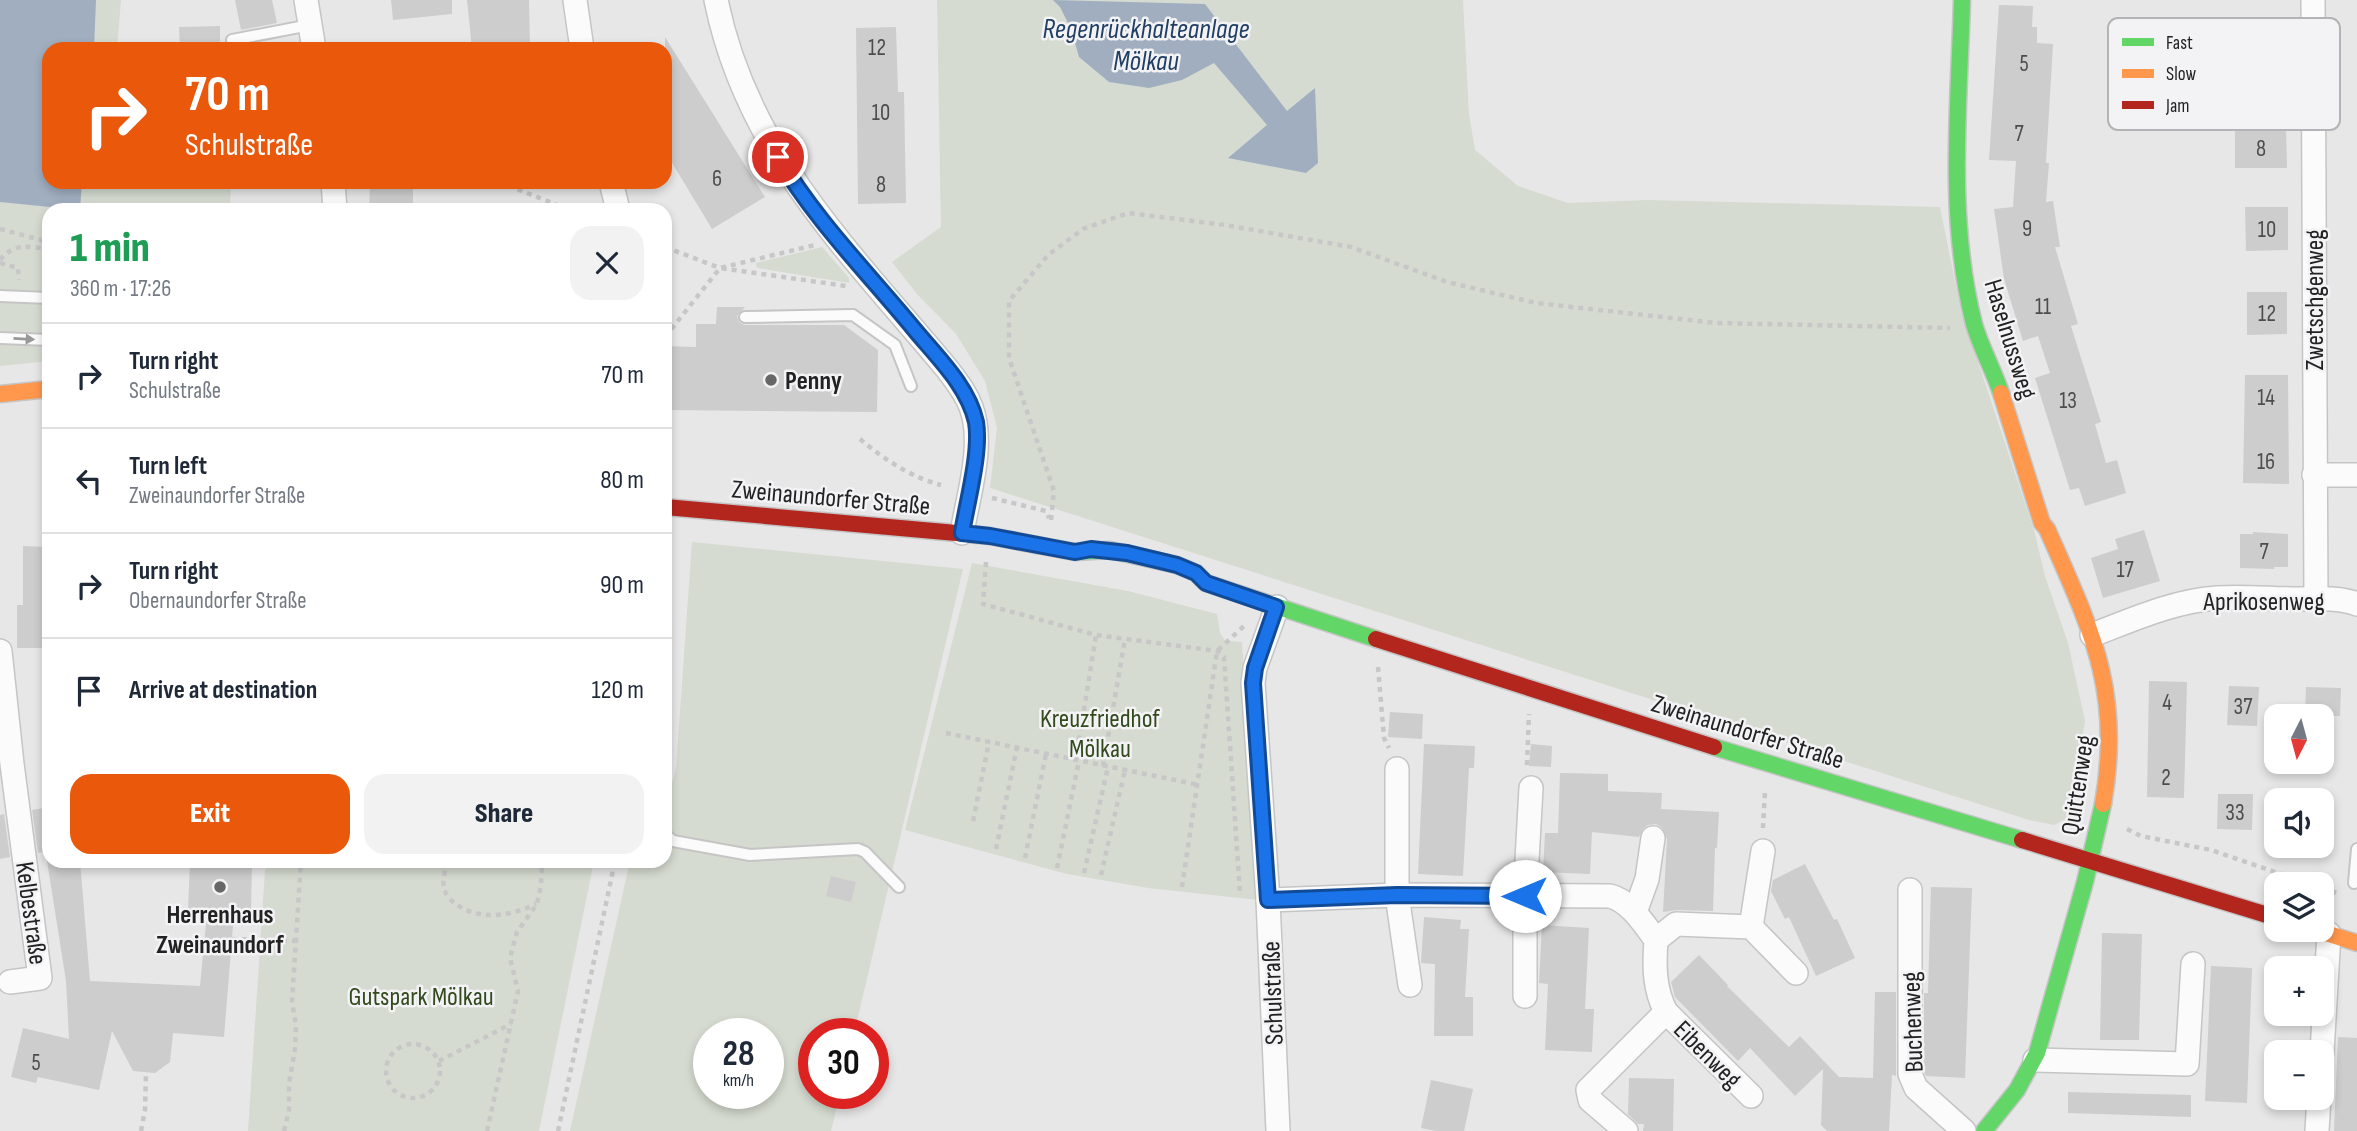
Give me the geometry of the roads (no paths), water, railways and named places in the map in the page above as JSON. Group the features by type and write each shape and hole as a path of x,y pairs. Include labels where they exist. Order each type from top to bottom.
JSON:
{"street":[{"path":"306,0 313,42"},
{"path":"575,0 581,42"},
{"path":"716,0 733,67 752,111 789,175 836,237 948,370 972,408 976,446 962,533"},
{"name":"Haselnussweg","path":"1962,0 1956,194 1964,267 1975,323 1986,360 1995,374 2042,523 2047,529 2092,635"},
{"name":"Zwetschgenweg","path":"2313,0 2313,18"},
{"name":"Zwetschgenweg","path":"2313,130 2316,600"},
{"path":"0,394 42,390"},
{"path":"2314,475 2357,475"},
{"name":"Zweinaundorfer Straße","path":"672,508 962,533 1075,552 1110,550 1161,561 1196,573 1206,583 1276,607 1766,762 2264,914"},
{"name":"Zweinaundorfer Straße","path":"1075,552 1090,564 1101,568"},
{"name":"Zweinaundorfer Straße","path":"1180,585 1206,583"},
{"name":"Aprikosenweg","path":"2092,635 2171,606 2218,598 2349,601 2357,604"},
{"name":"Schulstraße","path":"1276,607 1255,668 1253,683 1268,900 1278,1131"},
{"name":"Quittenweg","path":"2089,860 2110,754 2107,693 2092,635"},
{"name":"Kelbestraße","path":"0,651 40,978 10,982"},
{"path":"1396,769 1397,895 1410,985"},
{"path":"1525,996 1525,896 1531,788"},
{"path":"1635,912 1647,879 1653,838"},
{"path":"1751,927 1763,851"},
{"path":"1984,1131 2013,1096 2035,1060 2089,860"},
{"name":"Buchenweg","path":"1910,890 1910,1074 1916,1088 1964,1131"},
{"path":"1268,900 1397,895 1610,896 1635,912 1656,940 1676,925 1751,927 1796,973"},
{"path":"2334,936 2357,943"},
{"name":"Eibenweg","path":"1656,940 1654,967 1657,996 1666,1012 1751,1096"},
{"path":"2321,942 2322,1040"},
{"path":"2035,1060 2187,1064 2193,964"},
{"name":"Eibenweg","path":"1626,1131 1590,1100 1588,1090 1666,1012"},
{"path":"2317,1131 2318,1110"}],"lane":[{"path":"232,40 310,25"},
{"path":"0,296 42,298"},
{"path":"745,317 852,315 895,345 911,386"},
{"path":"0,338 42,340"},
{"path":"672,840 750,855 858,849 865,852 899,887"},
{"path":"2354,883 2357,849"}],"water":[{"path":"0,0 96,0 94,42 42,42 42,189 82,189 80,203 42,203 42,206 0,202"},
{"name":"Regenrückhalteanlage Mölkau","path":"1053,0 1205,4 1287,111 1315,88 1318,163 1306,173 1228,158 1267,125 1214,63 1182,80 1149,88 1109,82 1079,57 1071,29 1060,7"}],"place":[{"name":"Penny","path":"771,380"},
{"name":"Herrenhaus Zweinaundorf","path":"220,887"}],"park label":[{"name":"Kreuzfriedhof Mölkau","path":"1100,733"},
{"name":"Gutspark Mölkau","path":"421,996"}]}
